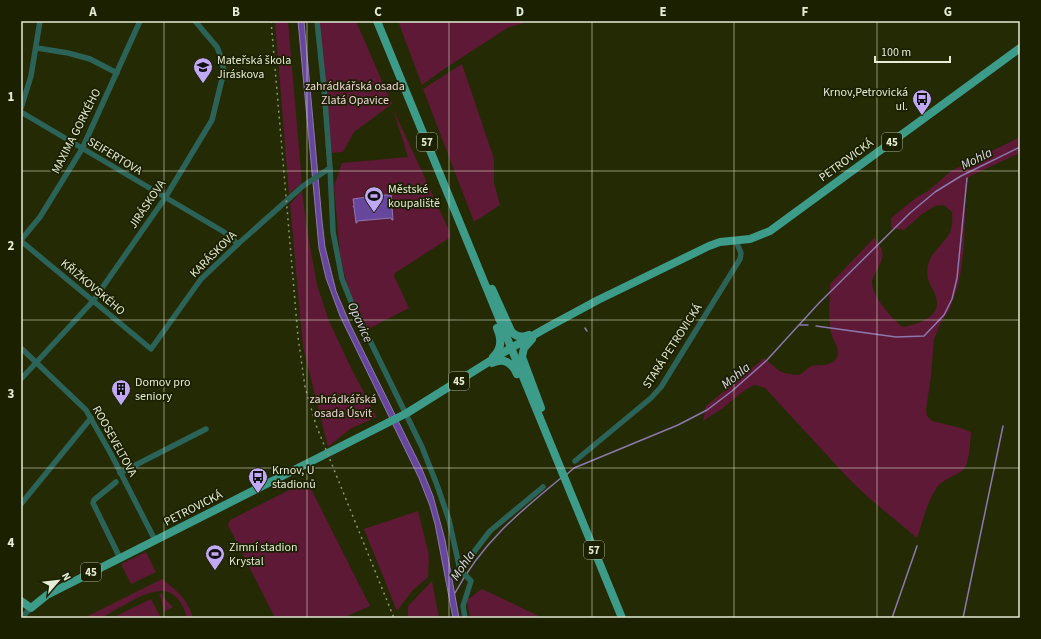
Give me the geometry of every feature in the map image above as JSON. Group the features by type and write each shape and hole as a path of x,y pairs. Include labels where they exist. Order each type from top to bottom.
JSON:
{"main road":[{"name":"57","path":"377,21 622,618"},
{"name":"PETROVICKÁ","path":"736,241 750,239 770,231 1020,48"},
{"name":"45","path":"405,414 548,326 709,246 720,242 736,241"},
{"path":"476,263 495,295 508,326 513,333 518,336 525,336 548,326"},
{"path":"475,371 496,354 500,348 501,341 501,336 488,303 476,263"},
{"path":"548,326 527,344 523,350 522,357 540,406 550,444"},
{"path":"475,371 498,361 505,361 511,364 531,409 550,444"},
{"name":"PETROVICKÁ","path":"31,608 47,595 405,414"},
{"path":"21,601 31,608"}],"street":[{"path":"21,108 31,76 37,48 40,21"},
{"name":"MAXIMA GORKÉHO","path":"21,240 40,217 82,149 140,23 145,21"},
{"name":"JIRÁSKOVA","path":"21,379 92,301 165,198 212,120 224,71 217,47 195,21"},
{"path":"317,21 324,88 333,232 342,279 352,304 438,484 449,520 461,571 471,581 463,606 465,618"},
{"path":"37,48 68,53 90,59 118,73"},
{"name":"SEIFERTOVA","path":"21,112 224,232 238,244"},
{"name":"KARÁSKOVA","path":"151,349 201,279 303,186 328,170"},
{"name":"KŘIŽKOVSKÉHO","path":"21,240 151,349"},
{"name":"STARÁ PETROVICKÁ","path":"575,461 651,398 661,387 740,259 741,253 736,241"},
{"name":"ROOSEVELTOVA","path":"21,348 86,410 155,540"},
{"path":"21,504 90,418"},
{"path":"120,473 206,429"},
{"name":"ROOSEVELTOVA","path":"116,482 93,501 93,504 120,558"},
{"path":"461,571 490,531 543,487"},
{"name":"PETROVICKÁ","path":"21,618 31,608"}],"green space":[{"path":"275,21 288,21 302,183 289,194"},
{"name":"zahrádkářská osada Zlatá Opavice","path":"319,21 356,21 392,104 354,132 343,152 331,153"},
{"name":"zahrádkářská osada Zlatá Opavice","path":"398,21 532,21 509,27 422,85"},
{"path":"462,64 494,159 494,183 500,205 474,222 423,89"},
{"name":"Městské koupaliště","path":"393,109 451,237 395,273 394,276 409,308 368,329 349,293 340,255 334,186 342,163 408,157"},
{"path":"1020,137 1020,153 970,176 966,182 964,246 961,270 958,286 949,311 942,320 934,339 926,410 927,416 932,421 971,432 969,453 965,468 943,481 934,492 917,538 869,498 849,479 765,388 754,385 703,421 706,406 764,358 776,368 787,374 799,375 810,367 827,364 835,360 838,350 830,327 830,284 874,238 882,251 881,262 872,280 878,300 893,318 903,327 920,322 929,317 935,311 937,302 928,279 928,268 932,255 951,230 952,212 944,205 935,206 922,214 904,230 891,228 891,218 917,197 928,191 951,171"},
{"name":"zahrádkářská osada Úsvit","path":"302,191 317,285 329,321 352,370 377,417 350,429 328,447 303,347 290,204"},
{"path":"307,481 370,606 343,618 275,618 228,525 230,520"},
{"path":"418,511 429,555 428,577 412,591 397,611 364,529"},
{"path":"146,552 156,572 131,584 121,564"},
{"path":"162,579 177,591 185,600 193,618 187,618 181,604 174,595 165,591 145,595 102,618 84,618"},
{"path":"432,581 439,618 408,618 408,606"},
{"path":"482,589 543,618 470,618 467,600"},
{"path":"162,593 163,597 173,607 164,612 159,595"},
{"path":"151,599 161,618 112,618"}],"shaded area":[{"path":"298,21 304,21 325,247 336,291 350,324 422,469 433,496 445,540 459,618 453,618 435,524 430,506 419,478 340,316 326,278 319,248"},
{"name":"Městské koupaliště","path":"377,195 391,195 393,203 389,205 389,207 392,207 393,220 391,218 357,221 356,223 353,199 367,197 369,199 376,198"}],"waterway":[{"name":"Mohla","path":"566,475 574,468 678,425 707,410 732,391 767,360 819,303 910,213 935,192 961,176 1020,147"},
{"path":"816,326 896,337 924,336 944,315 952,299 957,278 967,178"},
{"name":"Mohla","path":"800,325 808,325"},
{"path":"963,618 1003,426"},
{"name":"Mohla","path":"455,593 477,559 489,544 515,517 561,478"},
{"path":"892,618 917,546"}],"railway":[{"path":"271,21 298,337 305,387 316,425 394,618"}],"place":[{"name":"Mateřská škola Jiráskova","path":"203,84"},
{"name":"Krnov,Petrovická ul.","path":"922,116"},
{"name":"Městské koupaliště","path":"374,213"},
{"name":"Domov pro seniory","path":"121,406"},
{"name":"Krnov, U stadionů","path":"258,494"},
{"name":"Zimní stadion Krystal","path":"215,571"}],"water label":[{"name":"Opavice","path":"361,322"}]}
